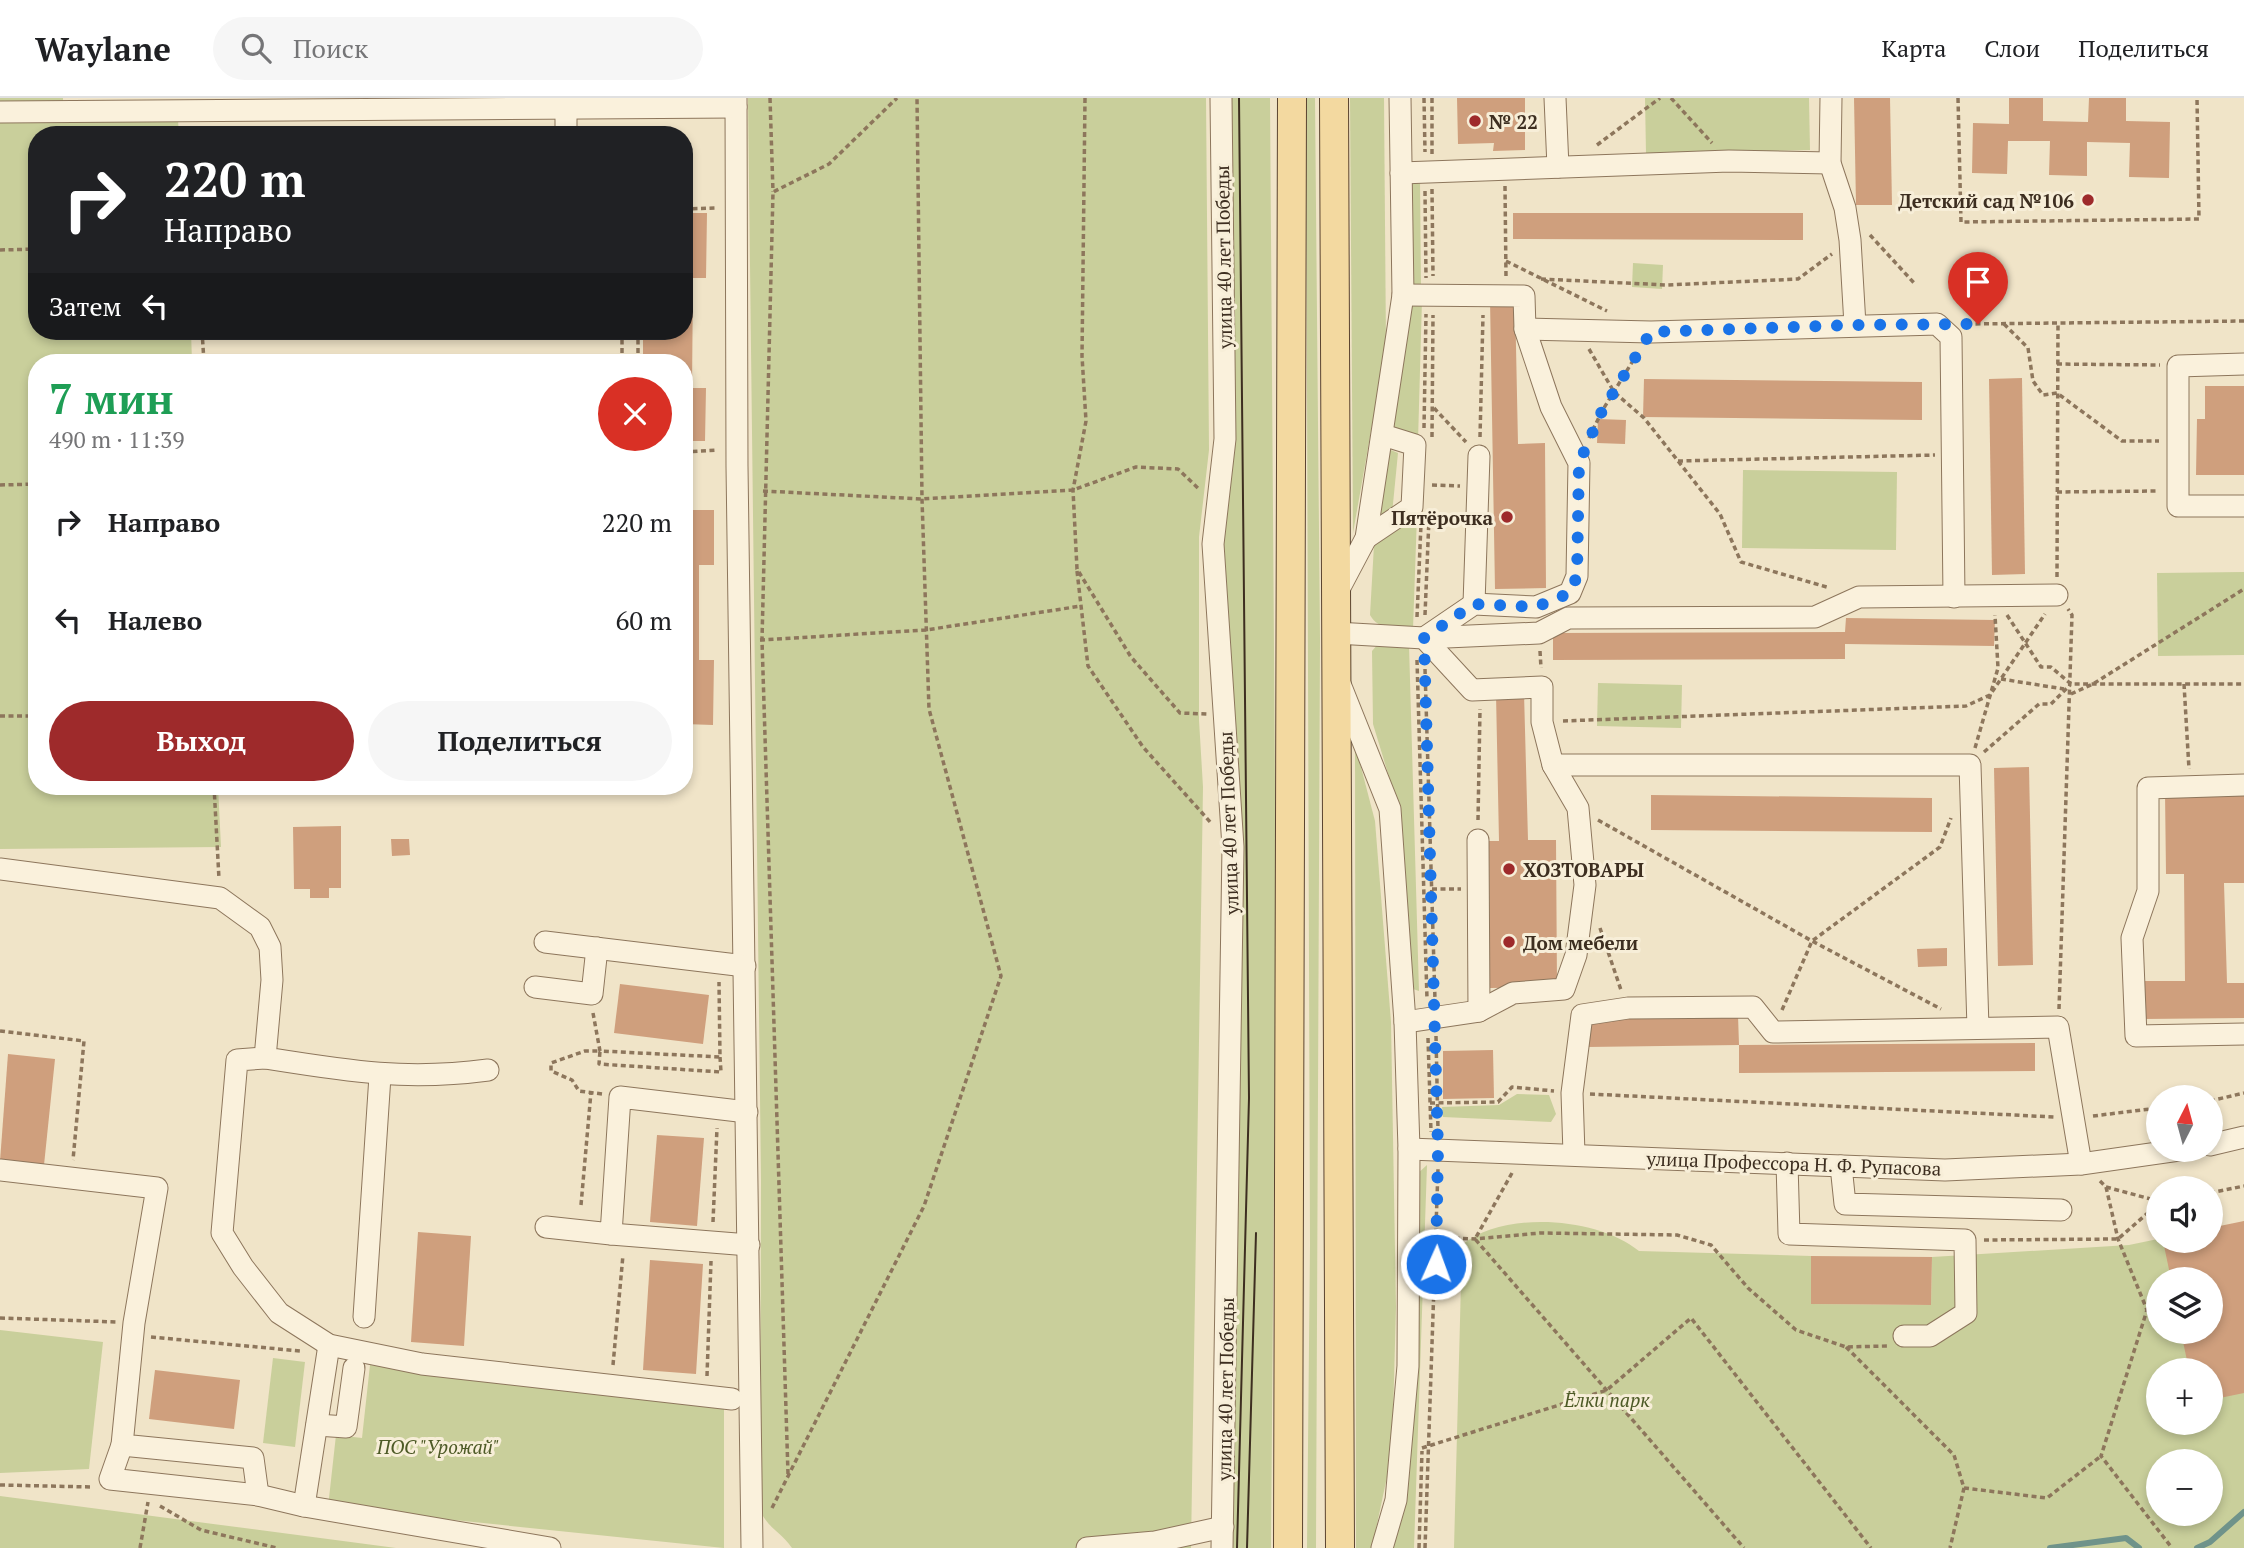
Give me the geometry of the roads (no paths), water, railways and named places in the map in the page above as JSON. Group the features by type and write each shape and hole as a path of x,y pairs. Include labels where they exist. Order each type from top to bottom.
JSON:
{"main road":[{"path":"1288,1548 1292,98"},
{"path":"1334,98 1340,1548"}],"street":[{"name":"улица 40 лет Победы","path":"1220,98 1225,439 1213,544 1233,847 1222,1538"},
{"path":"1337,593 1366,538 1403,295 1400,98"},
{"path":"1555,98 1563,167"},
{"path":"1831,98 1830,163 1845,208 1850,240 1855,325"},
{"path":"0,113 566,110 736,103 738,458 751,640 745,966 753,1548"},
{"path":"566,110 566,126"},
{"path":"1401,173 1729,161 1830,163"},
{"path":"1403,295 1524,296 1525,330 1551,407 1579,463 1577,576 1570,593 1536,607 1474,604 1420,638"},
{"path":"1525,330 1651,332 1937,324 1951,337 1954,597"},
{"path":"2244,364 2178,366 2178,506 2244,506"},
{"path":"1366,538 1412,507 1415,445 1383,435"},
{"path":"1474,604 1480,449"},
{"path":"1336,633 1420,638 1539,634 1569,618 1815,617 1859,597 2057,595"},
{"path":"1405,1022 1479,1011 1513,993 1564,989 1576,955 1585,886 1578,808 1553,765 1542,722 1542,687 1472,690 1420,638"},
{"path":"1336,676 1390,809 1405,1022 1409,1149 1408,1366 1395,1500 1382,1548"},
{"path":"1553,765 1970,765 1978,1028"},
{"path":"2244,785 2148,788 2148,891 2133,938 2136,1036 2244,1034"},
{"path":"1478,835 1479,1011"},
{"path":"0,869 220,898 260,927 270,947 272,980 265,1058"},
{"path":"545,942 745,966"},
{"path":"535,987 592,994 597,948"},
{"path":"1574,1154 1572,1093 1582,1015 1628,1008 1753,1007 1773,1031 2058,1027 2081,1164"},
{"path":"488,1070 437,1077 380,1076 265,1058 237,1060 222,1233 243,1267 279,1313 329,1349 422,1364 732,1399"},
{"path":"364,1317 380,1076"},
{"path":"611,1234 620,1097 747,1112"},
{"path":"2223,1142 2244,1137"},
{"name":"улица Профессора Н. Ф. Рупасова","path":"1409,1149 1945,1170 2081,1164 2146,1155"},
{"path":"1787,1163 1789,1234 1965,1240 1966,1313 1930,1336 1901,1340"},
{"path":"1841,1166 1849,1236"},
{"path":"0,1170 157,1188 134,1329 121,1445 110,1479 258,1495 304,1506 550,1548"},
{"path":"1845,1205 2061,1210"},
{"path":"546,1227 748,1245"},
{"path":"304,1506 329,1349"},
{"path":"317,1425 346,1427 354,1368"},
{"path":"121,1445 253,1458 258,1495"},
{"path":"1087,1548 1222,1538"}],"waterway":[{"path":"2197,1548 2210,1542 2244,1512"},
{"path":"2050,1548 2126,1538 2139,1548"}],"tram line":[{"path":"1237,1548 1249,1098 1239,98"},
{"path":"1247,1548 1256,1233"}],"place":[{"name":"№ 22","path":"1475,121"},
{"name":"Детский сад №106","path":"2088,200"},
{"name":"Пятёрочка","path":"1507,517"},
{"name":"ХОЗТОВАРЫ","path":"1509,869"},
{"name":"Дом мебели","path":"1509,942"}],"park label":[{"name":"Ёлки парк","path":"1607,1399"},
{"name":"ПОС \"Урожай\"","path":"438,1446"}]}
